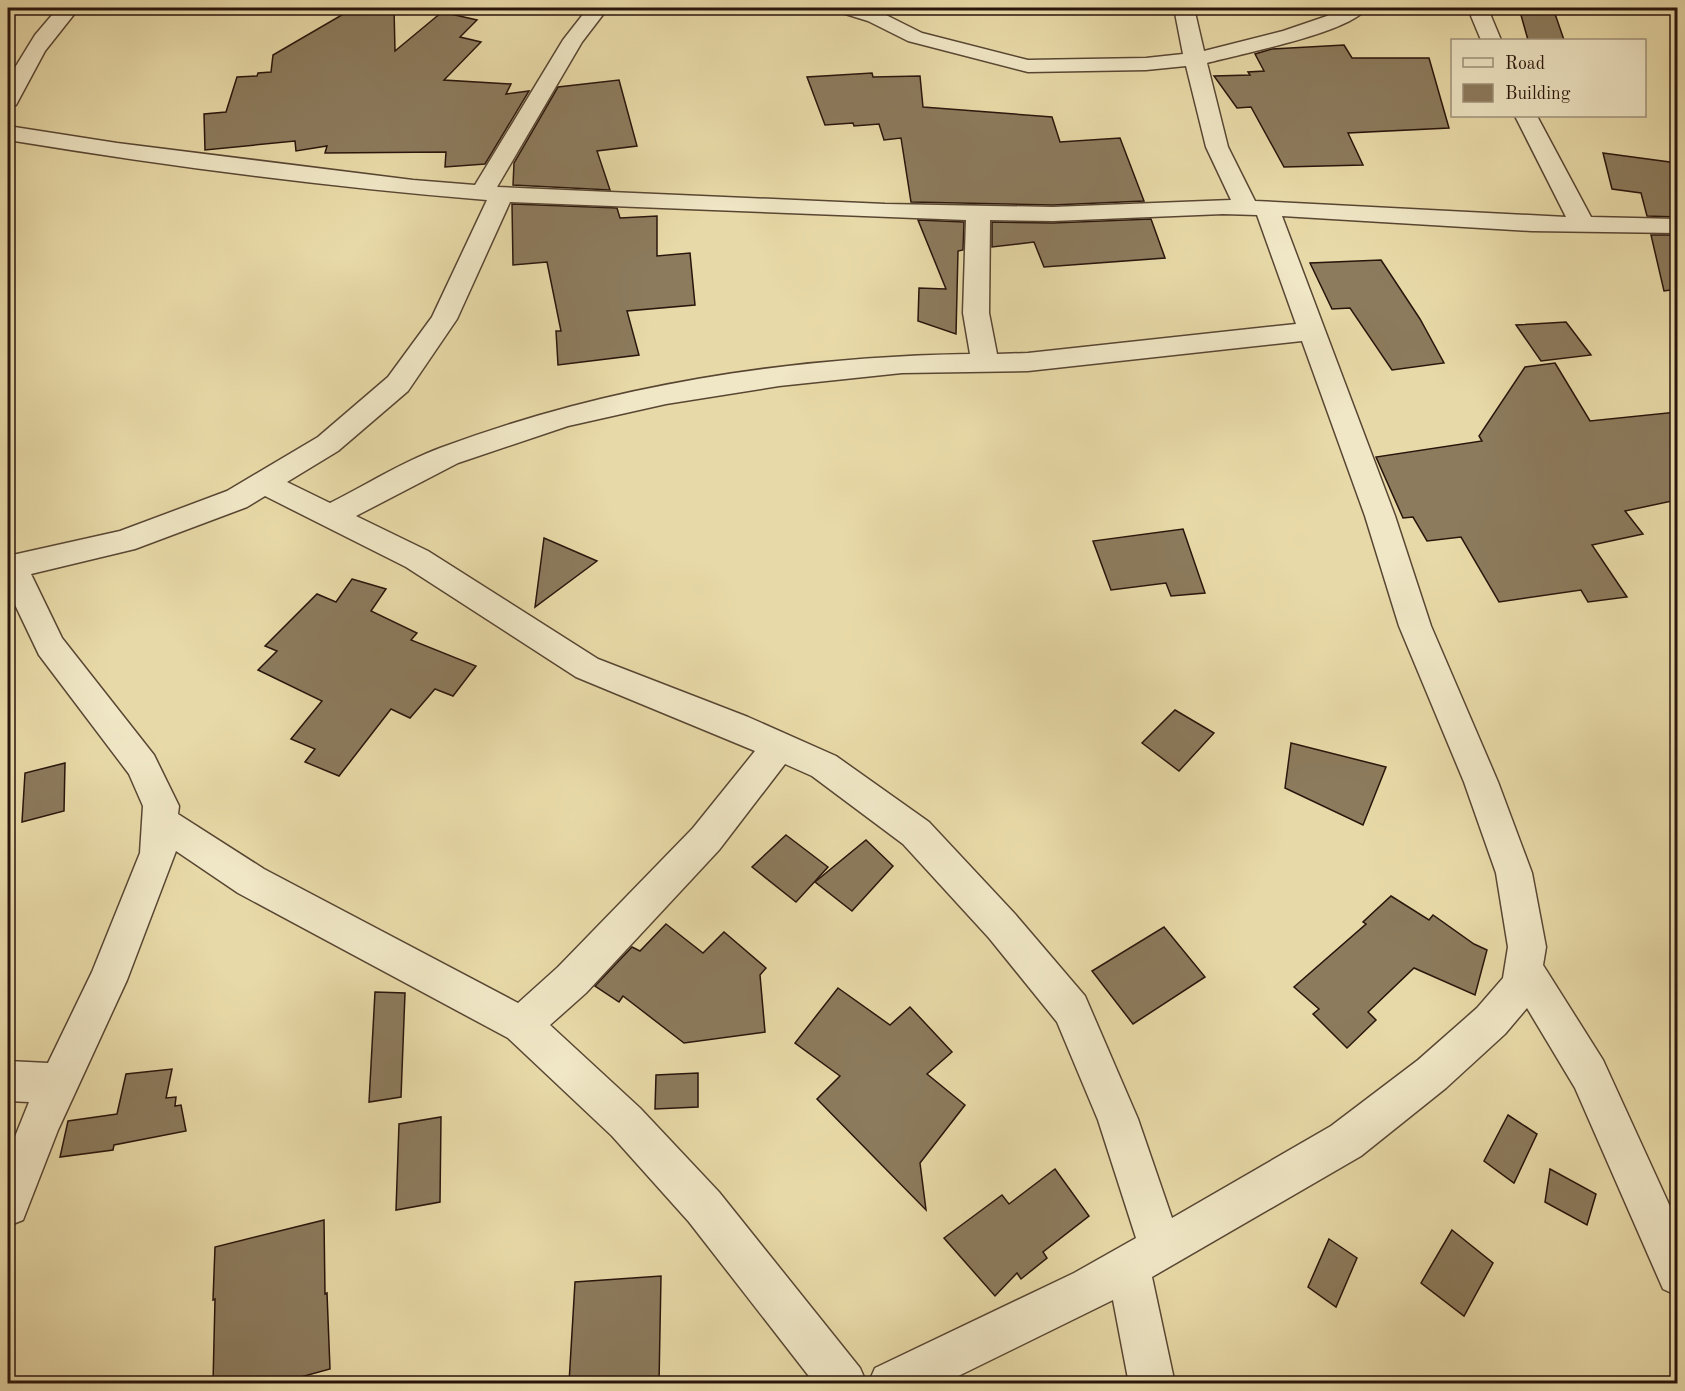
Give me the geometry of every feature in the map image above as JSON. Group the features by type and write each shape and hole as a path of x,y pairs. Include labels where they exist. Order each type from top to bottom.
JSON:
{"street":[{"path":"8,100 27,64 50,30 69,8"},
{"path":"8,1205 41,1121 108,980 158,853 161,806 142,765 50,646 10,568 124,542 237,499 328,444 398,384 444,319 492,193 573,40 598,8"},
{"path":"846,8 876,17 915,37 1028,66 1146,64 1196,59 1290,36 1334,20 1356,8"},
{"path":"891,1383 1090,1288 1355,1134 1432,1074 1491,1021 1521,986 1527,947 1514,873 1481,782 1415,626 1380,516 1311,331 1257,208 1217,147 1184,8"},
{"path":"1484,8 1481,16 1491,39"},
{"path":"1527,117 1582,224"},
{"path":"8,133 117,150 413,187 492,193 762,207 1053,214 1165,208 1257,208 1531,224 1677,226"},
{"path":"978,212 976,313 985,363"},
{"path":"330,516 448,456 564,417 666,395 778,377 902,363 1028,362 1311,331"},
{"path":"264,483 417,559 587,668 824,766 916,833 1002,926 1071,1009 1118,1119 1145,1257 1152,1383"},
{"path":"522,1024 572,980 706,839 779,746"},
{"path":"160,821 251,881 522,1024 626,1122 704,1207 844,1383"},
{"path":"1524,968 1589,1074 1677,1274"},
{"path":"8,1081 58,1084"}],"building":[{"path":"394,8 395,51 442,12 477,20 460,37 481,42 444,80 511,84 506,94 529,91 485,164 445,167 446,152 325,153 327,146 296,151 295,141 205,150 204,114 226,112 237,77 257,76 258,73 271,72 273,55 352,9"},
{"path":"1519,8 1553,8 1564,39 1528,39"},
{"path":"1344,45 1352,58 1429,58 1449,128 1348,133 1363,165 1284,167 1251,107 1237,108 1214,76 1250,75 1248,72 1264,71 1255,54 1272,49"},
{"path":"872,73 873,77 920,76 923,107 1052,117 1060,142 1120,138 1144,201 1053,205 911,202 901,138 884,140 879,124 825,125 807,77"},
{"path":"619,80 637,146 597,151 610,190 513,185 514,163 558,87"},
{"path":"1603,153 1677,163 1677,217 1647,216 1641,193 1612,189"},
{"path":"512,204 617,208 620,218 657,216 657,256 690,253 695,305 627,311 639,355 558,365 556,331 561,331 547,262 513,265"},
{"path":"1151,219 1165,258 1044,267 1034,242 992,247 992,222 1053,223"},
{"path":"918,220 964,222 963,250 958,251 956,334 918,321 919,288 946,289"},
{"path":"1651,235 1677,235 1677,289 1664,291"},
{"path":"1381,260 1420,319 1444,363 1392,370 1350,308 1332,309 1310,263"},
{"path":"1566,322 1591,355 1541,361 1516,325"},
{"path":"1555,363 1590,421 1677,412 1677,500 1625,511 1643,534 1592,545 1627,597 1588,602 1581,590 1499,602 1461,537 1427,541 1413,517 1403,518 1376,457 1482,441 1479,436 1525,367"},
{"path":"1183,529 1205,593 1171,596 1166,583 1111,590 1093,541"},
{"path":"544,538 597,561 535,607"},
{"path":"352,579 386,589 371,611 417,633 411,640 476,666 453,696 435,689 410,718 391,709 339,776 305,762 315,749 291,739 322,701 258,670 277,651 265,646 317,594 336,602"},
{"path":"1175,710 1214,733 1179,771 1142,743"},
{"path":"1291,743 1386,767 1363,825 1285,788"},
{"path":"65,763 64,811 22,822 25,773"},
{"path":"786,835 828,867 796,902 752,867"},
{"path":"866,840 893,866 852,911 815,882"},
{"path":"1391,896 1429,920 1433,915 1474,944 1487,950 1475,995 1414,968 1368,1012 1376,1020 1347,1048 1313,1014 1319,1009 1294,987 1366,924 1363,922"},
{"path":"666,924 703,953 724,932 766,968 760,975 765,1032 684,1043 623,996 619,1002 595,986 632,947 640,951"},
{"path":"1164,927 1205,977 1133,1024 1092,971"},
{"path":"838,988 890,1025 910,1007 952,1052 927,1074 965,1105 920,1163 926,1210 817,1099 840,1076 795,1043"},
{"path":"375,992 405,993 401,1097 369,1102"},
{"path":"172,1069 166,1098 176,1097 175,1106 181,1105 186,1131 114,1145 113,1150 60,1157 68,1121 117,1114 126,1074"},
{"path":"698,1073 698,1107 655,1109 656,1075"},
{"path":"1508,1115 1537,1134 1514,1183 1484,1161"},
{"path":"441,1117 440,1202 396,1210 399,1124"},
{"path":"1055,1169 1089,1216 1043,1252 1047,1258 1021,1279 1017,1273 995,1296 944,1238 1002,1195 1009,1204"},
{"path":"1550,1169 1596,1194 1587,1225 1545,1202"},
{"path":"324,1220 325,1294 327,1293 330,1369 279,1383 213,1383 215,1247"},
{"path":"1452,1230 1493,1263 1464,1316 1421,1283"},
{"path":"1329,1239 1357,1258 1336,1307 1308,1287"},
{"path":"661,1276 659,1383 569,1383 575,1282"}]}
